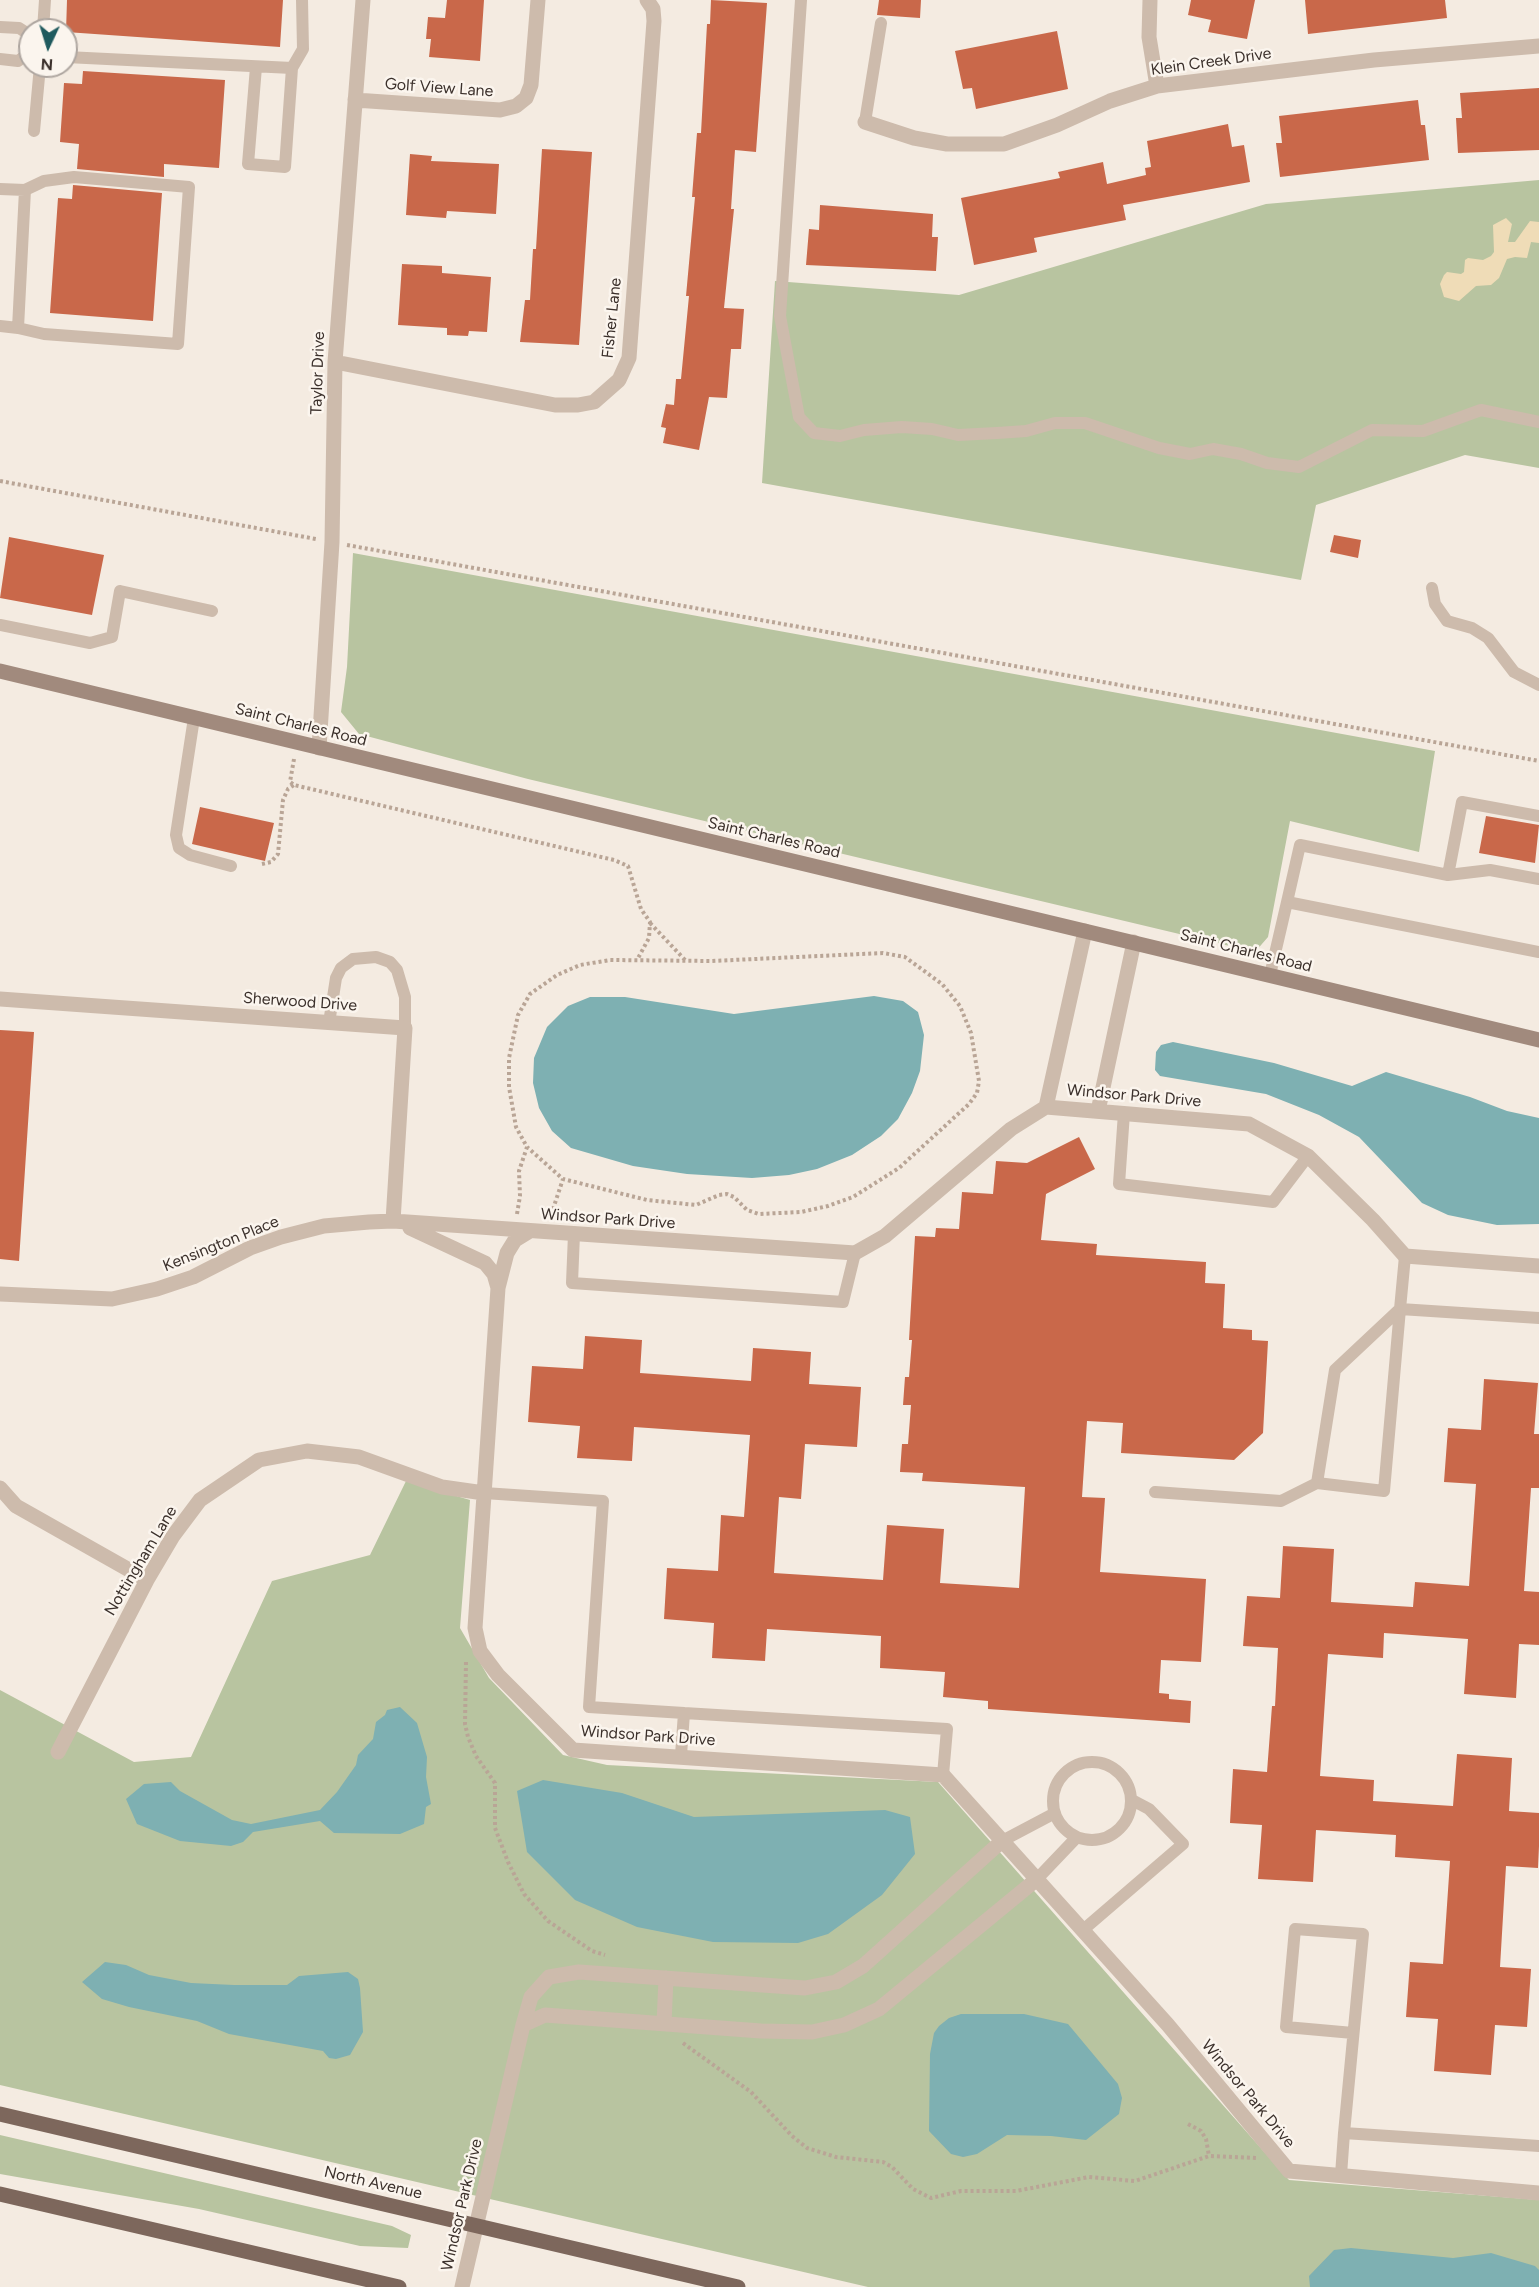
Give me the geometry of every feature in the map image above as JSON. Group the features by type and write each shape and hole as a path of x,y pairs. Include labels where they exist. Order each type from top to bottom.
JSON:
{"main road":[{"name":"North Avenue","path":"0,2114 738,2287"},
{"path":"0,2194 399,2287"}],"street":[{"name":"Taylor Drive","path":"319,748 333,542 335,362 363,0"},
{"name":"Golf View Lane","path":"355,100 500,110 516,106 526,98 531,86 538,0"},
{"name":"Fisher Lane","path":"335,362 555,405 594,402 620,380 629,358 654,21 653,9 647,0"},
{"path":"1150,0 1149,37 1157,86"},
{"name":"Klein Creek Drive","path":"865,122 914,138 948,144 1005,144 1057,125 1110,101 1157,86 1352,62 1539,46"},
{"name":"Saint Charles Road","path":"0,671 1539,1040"},
{"path":"1046,1107 1084,931"},
{"path":"1098,1111 1134,942"},
{"name":"Sherwood Drive","path":"0,999 405,1028"},
{"path":"405,1028 393,1221 427,1234 485,1263 494,1274 498,1288"},
{"name":"Windsor Park Drive","path":"1405,1256 1373,1220 1308,1156 1250,1124 1046,1107 1011,1129 885,1236 855,1253 528,1232 515,1240 507,1253 498,1288 475,1628 480,1651 498,1675 573,1750 681,1755 943,1775 1168,2025 1289,2171 1539,2193"},
{"name":"Kensington Place","path":"0,1294 112,1299 157,1289 194,1277 250,1248 324,1226 393,1221 528,1232"},
{"path":"1405,1256 1539,1266"},
{"name":"Nottingham Lane","path":"58,1752 147,1580 200,1500 259,1460 307,1451 359,1457 442,1487 484,1493"},
{"path":"0,1488 16,1506 147,1580"},
{"name":"Windsor Park Drive","path":"462,2287 523,2025 531,1997 549,1977 579,1972 805,1988 836,1982 863,1966 1002,1841"},
{"path":"523,2025 545,2015 812,2032 844,2025 879,2009 1037,1879"},
{"path":"664,2024 666,1978"}],"lane":[{"path":"44,18 45,0"},
{"path":"256,67 248,164 285,167 292,68 303,49 302,0"},
{"path":"801,0 780,316 799,417 814,433 840,436 864,430 902,427 932,429 958,435 1026,431 1054,423 1086,423 1159,448 1190,454 1213,449 1241,454 1267,463 1299,467 1372,430 1423,430 1481,410 1539,422"},
{"path":"865,122 881,23"},
{"path":"0,27 18,28"},
{"path":"78,58 292,68"},
{"path":"0,59 18,61"},
{"path":"34,131 39,78"},
{"path":"0,189 25,190 44,181 74,177 189,187 178,344 44,334 0,326"},
{"path":"18,328 25,190"},
{"path":"1432,588 1435,604 1447,621 1472,628 1488,638 1514,672 1539,685"},
{"path":"0,625 90,643 112,637 120,591 212,611"},
{"path":"194,718 176,835 179,848 190,855 231,866"},
{"path":"1448,875 1462,802 1539,816"},
{"path":"1270,975 1300,845 1448,875 1490,870 1539,879"},
{"path":"1287,902 1539,952"},
{"path":"329,1023 336,978 341,968 353,959 376,957 390,962 397,970 405,997 405,1028"},
{"path":"1124,1113 1119,1184 1273,1202 1308,1156"},
{"path":"574,1234 572,1283 843,1302 855,1253"},
{"path":"1155,1492 1281,1501 1317,1483 1384,1491 1405,1256"},
{"path":"1317,1483 1335,1370 1400,1309 1539,1317"},
{"path":"484,1493 603,1501 589,1707 946,1730 943,1775"},
{"path":"681,1755 684,1713"},
{"path":"1086,1762 1108,1764 1117,1770 1125,1779 1132,1800 1131,1811 1119,1830 1099,1840 1077,1837 1067,1832 1054,1813 1053,1802 1058,1780 1066,1772 1086,1762"},
{"path":"1083,1930 1183,1844 1149,1809 1132,1800"},
{"path":"1002,1841 1054,1813"},
{"path":"1037,1879 1077,1837"},
{"path":"1341,2175 1363,1935 1295,1929 1286,2027 1353,2033"},
{"path":"1344,2133 1539,2146"}],"path":[{"path":"0,481 333,542"},
{"path":"369,548 1539,761"},
{"path":"296,743 290,782 294,785 614,860 628,866 640,909 686,961"},
{"path":"262,864 270,862 278,854 283,800 288,789 294,785"},
{"path":"637,960 649,938 650,922"},
{"path":"866,953 905,957 942,984 960,1006 971,1033 978,1062 977,1093 924,1147 877,1184 853,1197 801,1212 752,1213 727,1194 718,1195 696,1205 668,1203 563,1179 527,1147 516,1127 509,1087 512,1039 518,1015 525,1001 530,994 557,975 580,965 637,960 686,961 866,953"},
{"path":"514,1223 520,1206 519,1171 527,1147"},
{"path":"550,1220 563,1179"},
{"path":"465,1659 465,1724 471,1748 495,1783 495,1828 508,1862 524,1894 548,1921 592,1951 613,1958"},
{"path":"680,2037 683,2043 751,2092 792,2136 807,2148 836,2157 883,2162 892,2167 913,2189 931,2198 961,2191 1016,2191 1089,2176 1135,2181 1209,2156 1256,2158 1273,2151"},
{"path":"1188,2124 1201,2131 1206,2139 1209,2156"}],"green space":[{"path":"1539,180 1539,468 1465,455 1316,505 1301,580 762,483 775,281 959,295 1266,204"},
{"path":"353,553 1435,751 1419,852 1290,821 1268,937 1255,952 528,779 359,734 341,712 347,667"},
{"path":"406,1481 470,1500 460,1628 489,1678 563,1755 607,1765 938,1782 1289,2180 1539,2200 1539,2287 868,2287 0,2085 0,1690 134,1762 191,1757 272,1581 370,1555"},
{"path":"0,2135 392,2226 411,2235 408,2248 360,2246 199,2209 0,2174"}],"sand":[{"path":"1506,218 1512,224 1508,242 1515,242 1530,221 1539,222 1539,243 1531,242 1527,258 1507,259 1499,278 1491,285 1476,286 1459,301 1444,297 1440,284 1444,275 1447,272 1461,274 1464,272 1465,260 1468,258 1483,260 1491,256 1494,252 1493,225"}],"water":[{"path":"874,996 903,1001 918,1012 924,1035 920,1071 912,1093 898,1119 881,1136 852,1155 817,1169 789,1175 752,1178 687,1174 633,1166 571,1148 552,1131 539,1108 533,1083 534,1058 547,1027 568,1006 590,997 625,997 734,1014"},
{"path":"1173,1042 1274,1063 1352,1086 1386,1072 1470,1097 1507,1111 1539,1118 1539,1224 1497,1225 1448,1215 1422,1203 1359,1137 1319,1115 1266,1094 1160,1076 1155,1070 1156,1052 1161,1045"},
{"path":"400,1707 417,1723 427,1757 426,1777 431,1804 426,1807 424,1824 400,1834 334,1833 320,1821 253,1832 243,1842 231,1846 180,1841 137,1824 126,1799 144,1784 171,1782 180,1791 232,1820 251,1824 320,1810 337,1792 356,1765 358,1755 373,1739 376,1722 385,1715 387,1710"},
{"path":"543,1780 622,1793 694,1817 885,1810 910,1817 915,1854 882,1895 828,1934 798,1943 713,1942 637,1927 575,1900 527,1852 517,1791"},
{"path":"105,1962 126,1965 149,1975 191,1983 234,1985 287,1985 299,1976 348,1972 358,1979 363,2032 350,2055 336,2059 329,2058 323,2051 229,2034 197,2021 129,2007 102,1999 82,1982"},
{"path":"961,2014 1024,2014 1068,2024 1118,2084 1122,2098 1119,2114 1086,2140 1007,2135 977,2154 963,2157 951,2154 929,2131 930,2054 934,2033 939,2026 949,2018"},
{"path":"1351,2248 1453,2258 1491,2253 1535,2266 1539,2270 1539,2287 1310,2287 1309,2276 1334,2250"}],"building":[{"path":"67,0 283,0 280,47 78,33 78,18 66,18"},
{"path":"447,0 484,0 480,61 429,57 431,39 426,39 428,17 445,18"},
{"path":"711,0 767,3 756,152 735,150 731,209 734,209 724,308 744,309 741,349 731,349 727,398 709,397 699,450 663,443 666,428 661,427 666,404 674,405 676,379 681,379 689,296 686,296 695,197 692,197 697,133 701,133 707,24 710,24"},
{"path":"879,0 921,0 920,18 877,15"},
{"path":"1191,0 1255,0 1247,39 1208,32 1211,20 1188,15"},
{"path":"1305,0 1445,0 1447,18 1308,34"},
{"path":"1057,31 1068,89 976,109 972,88 963,89 955,51"},
{"path":"83,71 225,80 219,168 164,164 164,177 77,169 79,144 60,142 64,83 82,84"},
{"path":"1539,88 1539,150 1458,153 1456,118 1462,118 1460,93"},
{"path":"1418,100 1421,125 1425,125 1429,160 1280,177 1276,143 1282,143 1279,116"},
{"path":"1228,124 1232,147 1244,145 1250,182 1123,205 1126,220 1034,238 1037,252 974,265 961,198 1060,178 1058,172 1103,162 1107,184 1146,175 1145,168 1151,167 1147,141"},
{"path":"542,149 592,152 579,345 520,342 525,300 530,300 533,249 536,249"},
{"path":"410,154 432,156 431,161 499,164 496,214 447,211 446,218 406,215"},
{"path":"73,185 162,193 153,321 50,313 58,198 72,199"},
{"path":"820,205 933,214 932,237 938,237 936,271 806,265 809,229 819,230"},
{"path":"402,264 442,266 442,273 491,277 487,332 469,331 468,336 447,335 447,328 398,325"},
{"path":"1334,535 1361,540 1358,558 1330,552"},
{"path":"9,537 104,555 92,615 0,598"},
{"path":"200,807 274,823 265,861 192,844"},
{"path":"1486,816 1539,825 1535,863 1479,853"},
{"path":"0,1030 34,1032 19,1261 0,1259"},
{"path":"1079,1137 1095,1169 1046,1194 1041,1240 1097,1244 1096,1255 1206,1262 1205,1283 1225,1284 1223,1328 1252,1330 1252,1340 1268,1341 1263,1433 1234,1460 1121,1453 1123,1423 1087,1421 1082,1497 1105,1498 1100,1572 1206,1579 1201,1662 1161,1660 1159,1693 1169,1694 1169,1699 1191,1701 1190,1723 988,1709 988,1701 943,1697 945,1672 880,1668 881,1636 767,1629 765,1661 712,1658 714,1623 664,1619 667,1568 718,1571 721,1515 744,1517 750,1435 634,1427 632,1461 577,1458 580,1426 528,1422 532,1366 583,1369 585,1336 642,1340 640,1373 751,1381 753,1348 811,1352 809,1384 861,1387 857,1447 805,1444 801,1499 779,1497 774,1573 883,1580 887,1525 944,1529 940,1583 1019,1588 1025,1487 922,1481 923,1473 900,1472 902,1444 908,1444 911,1405 903,1405 905,1377 909,1377 912,1340 909,1340 915,1236 935,1237 936,1228 959,1229 962,1192 993,1194 996,1161 1027,1163"},
{"path":"1484,1379 1538,1383 1534,1434 1539,1434 1539,1488 1531,1488 1524,1591 1539,1592 1539,1645 1519,1644 1516,1698 1464,1694 1468,1639 1384,1633 1383,1658 1328,1654 1320,1776 1374,1780 1373,1801 1453,1806 1457,1754 1512,1758 1509,1811 1539,1813 1538,1868 1506,1866 1500,1967 1531,1969 1527,2027 1495,2025 1491,2075 1434,2071 1438,2019 1406,2017 1410,1962 1443,1964 1450,1861 1395,1857 1396,1835 1316,1830 1313,1882 1258,1879 1262,1825 1230,1823 1233,1769 1267,1772 1272,1706 1275,1706 1278,1648 1243,1646 1247,1596 1280,1598 1283,1546 1334,1549 1331,1602 1413,1607 1415,1582 1469,1586 1476,1484 1444,1482 1448,1428 1481,1430"}]}
